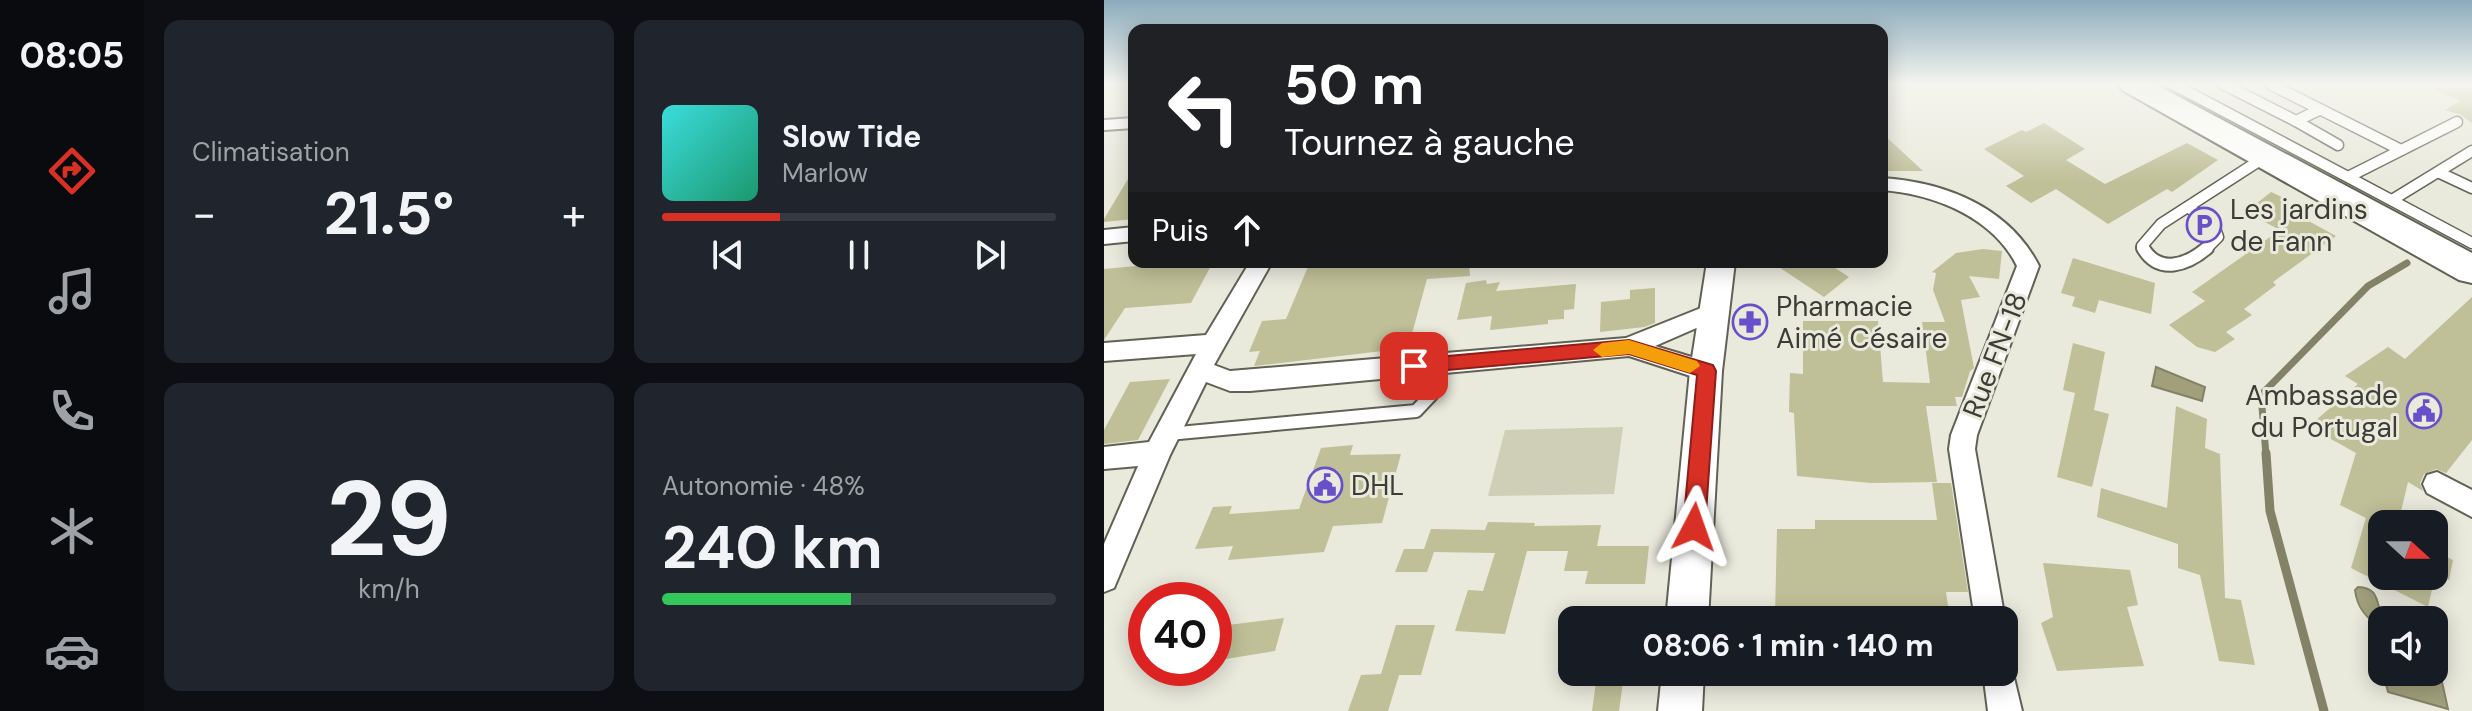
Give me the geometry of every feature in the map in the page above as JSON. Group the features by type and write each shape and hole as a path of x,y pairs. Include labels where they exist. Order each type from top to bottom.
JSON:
{"highway":[{"path":"2193,117 2472,270"},
{"path":"2215,117 2472,255"}],"street":[{"path":"1104,125 1128,123"},
{"name":"Rue FN-18","path":"1888,184 1914,186 1955,199 2019,243 2028,266 1963,441 1988,606"},
{"path":"1104,237 1128,235"},
{"path":"1104,578 1162,443 1213,344 1257,268"},
{"path":"1688,606 1706,371 1720,268"},
{"path":"1199,370 1215,378 1240,381 1629,347 1716,310"},
{"path":"1104,352 1213,344"},
{"path":"1629,347 1706,371"},
{"path":"1104,458 1162,443"},
{"path":"2437,484 2472,504"},
{"path":"1680,711 1682,686"},
{"path":"2001,686 2005,711"}],"lane":[{"path":"2237,117 2472,243"},
{"path":"2288,117 2338,145"},
{"path":"2296,121 2304,117"},
{"path":"2334,117 2401,150"},
{"path":"2350,176 2457,122"},
{"path":"2392,200 2472,151"},
{"path":"2189,208 2214,226 2218,237 2210,247 2192,261 2176,265 2159,263 2145,255 2142,246 2146,238 2161,224 2265,157"},
{"path":"2440,173 2472,188"},
{"path":"1162,443 1416,411 1425,405 1432,394 1441,364"}],"green space":[{"path":"1623,427 1614,494 1488,496 1505,430"}],"shaded area":[{"path":"2156,367 2205,387 2202,401 2152,386"},
{"path":"2365,588 2376,596 2379,606 2368,606 2368,618 2360,608 2355,590"},
{"path":"2386,686 2443,686 2448,709 2388,692"}],"building":[{"path":"2044,123 2085,149 2066,160 2105,184 2187,143 2218,160 2172,192 2167,189 2108,224 2056,189 2031,203 2006,186 2024,176 1984,149"},
{"path":"1888,139 1923,171 1888,171"},
{"path":"1128,179 1128,220 1104,222"},
{"path":"2271,192 2288,200 2281,206 2336,236 2273,282 2276,285 2244,309 2252,315 2226,332 2235,339 2215,352 2197,347 2169,325 2205,301 2192,292 2280,230 2246,212"},
{"path":"1983,249 2002,251 1999,279 1969,276 1980,297 1961,300 1974,368 1970,371 1962,397 1955,397 1957,406 1926,406 1937,482 1871,483 1797,476 1794,413 1789,412 1790,373 1803,374 1803,321 1878,321 1883,382 1930,383 1922,322 1945,322 1933,290 1936,273 1932,272 1956,253"},
{"path":"2073,258 2155,283 2151,314 2099,300 2095,313 2072,306 2075,297 2061,293"},
{"path":"1210,268 1191,303 1125,308 1104,340 1104,269"},
{"path":"1307,268 1469,268 1470,276 1427,279 1408,348 1254,366 1260,351 1249,352 1262,321 1286,319"},
{"path":"1780,268 1835,268 1849,277 1824,297"},
{"path":"1486,280 1487,284 1500,282 1496,291 1576,284 1574,309 1564,310 1564,319 1548,320 1548,324 1490,330 1492,316 1457,320 1466,283"},
{"path":"1655,288 1655,323 1600,332 1601,302 1630,299 1630,290"},
{"path":"2472,297 2472,440 2446,473 2436,469 2424,474 2420,483 2423,491 2408,482 2401,510 2368,510 2368,577 2351,568 2366,518 2340,505 2356,453 2322,434 2327,429 2315,421 2358,384 2345,376 2388,347 2405,359"},
{"path":"2073,343 2105,352 2094,410 2109,414 2092,487 2057,477 2075,393 2063,390"},
{"path":"1170,379 1138,440 1104,444 1104,430 1130,382"},
{"path":"2176,406 2207,419 2205,448 2220,454 2225,598 2241,600 2255,665 2219,661 2200,575 2178,568 2178,544 2097,517 2101,488 2167,508"},
{"path":"1353,445 1350,455 1401,454 1382,523 1333,526 1324,552 1228,560 1233,546 1195,549 1213,507 1232,506 1229,514 1299,509 1321,448"},
{"path":"1932,483 1951,483 1968,592 1946,592 1948,606 1775,606 1777,529 1815,529 1815,520 1937,520"},
{"path":"1488,522 1535,523 1534,526 1601,525 1597,546 1649,546 1645,584 1585,584 1588,571 1564,571 1568,551 1527,551 1505,634 1455,631 1468,590 1483,591 1495,553 1434,552 1427,572 1395,572 1404,549 1424,549 1431,529 1485,530"},
{"path":"2448,558 2453,560 2448,579"},
{"path":"2043,563 2130,570 2138,605 2127,607 2144,666 2057,671 2041,623 2053,617"},
{"path":"2394,590 2432,590 2426,606"},
{"path":"1284,618 1275,651 1232,658 1232,624"},
{"path":"1396,625 1435,625 1421,675 1399,675 1388,711 1348,711 1361,675 1381,674"},
{"path":"1595,686 1622,686 1619,711 1592,711"}],"waterway":[{"path":"2266,455 2261,395 2368,286 2407,263"},
{"path":"2266,453 2270,511 2324,711"}],"slow traffic":[{"path":"1602,350 1629,347 1690,366"}],"place":[{"name":"Les jardins de Fann","path":"2204,225"},
{"name":"Pharmacie Aimé Césaire","path":"1750,322"},
{"name":"Ambassade du Portugal","path":"2424,411"},
{"name":"DHL","path":"1325,485"}],"route":[{"path":"1414,366 1629,347 1706,371 1694,527"}]}
